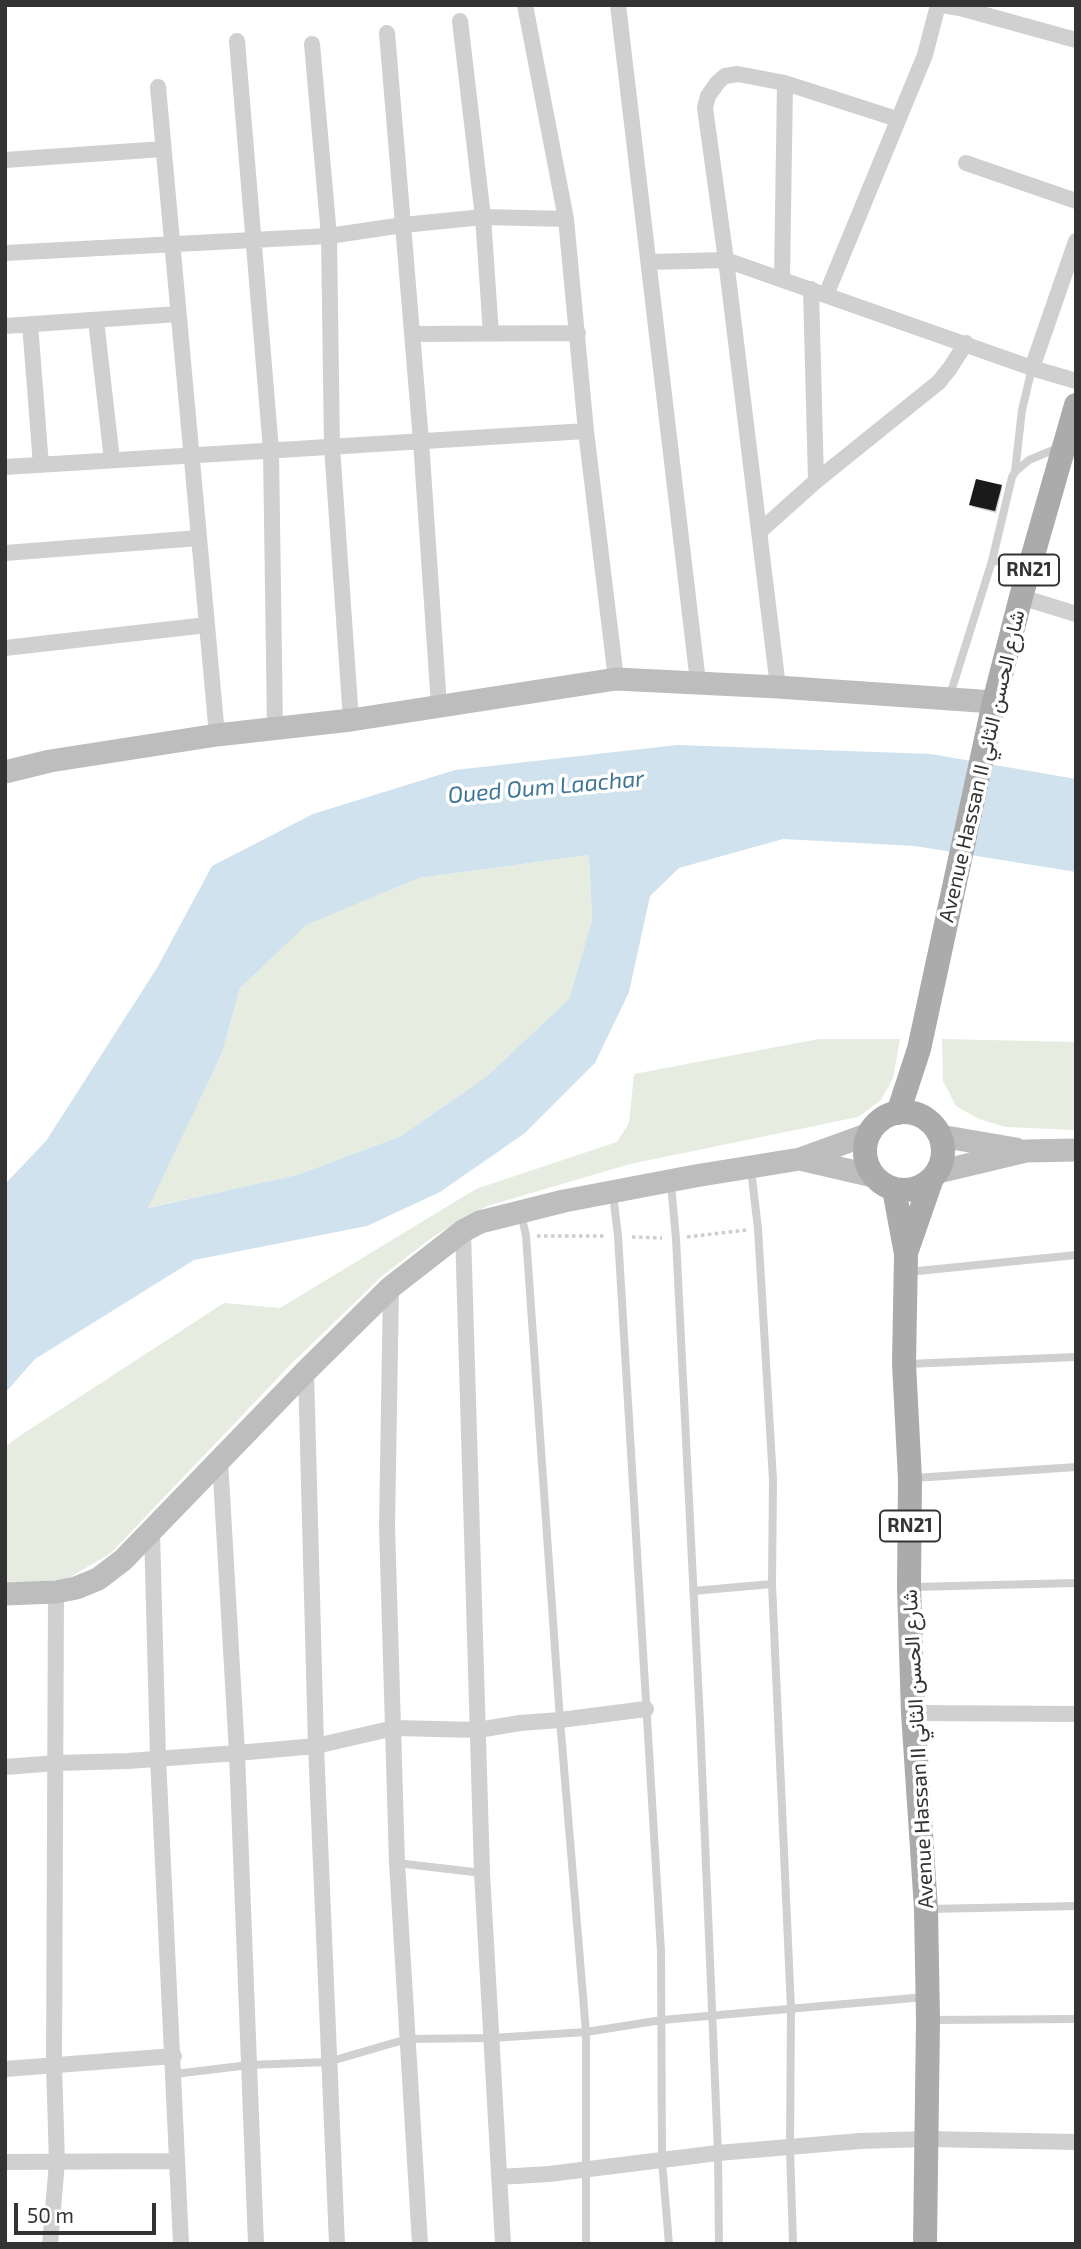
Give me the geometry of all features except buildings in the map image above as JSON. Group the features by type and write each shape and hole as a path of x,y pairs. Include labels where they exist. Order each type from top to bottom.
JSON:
{"main road":[{"name":"Avenue Hassan II شارع الحسن الثاني","path":"898,1113 919,1049 994,702 1076,405"},
{"path":"5,772 50,761 217,735 351,720 616,680 698,682 994,702"},
{"name":"Avenue Hassan II شارع الحسن الثاني","path":"906,1263 934,1176 944,1154 935,1128 919,1049"},
{"path":"5,1594 56,1592 76,1588 98,1579 123,1560 391,1287 463,1231 480,1222 521,1210 800,1159 869,1134 886,1116 898,1113 914,1114 935,1128 1026,1151"},
{"name":"Avenue Hassan II شارع الحسن الثاني","path":"869,1134 865,1155 884,1182 906,1263 904,1364 911,1479 909,1587 913,1713 926,1909 928,2008 925,2244"},
{"path":"800,1159 914,1190 934,1176 1026,1151 1076,1150"}],"street":[{"path":"525,5 566,219 586,430 616,680"},
{"path":"618,5 698,682"},
{"path":"816,481 819,292 925,55 940,5 960,6 1076,40"},
{"path":"460,21 483,217 491,334"},
{"path":"387,33 421,441 439,706"},
{"path":"237,41 271,450 275,729"},
{"path":"312,44 329,236 332,447 351,720"},
{"path":"778,687 705,108 708,96 725,76 738,74 785,83 897,119"},
{"path":"782,279 785,83"},
{"path":"158,87 217,735"},
{"path":"5,160 163,149"},
{"path":"966,163 1076,201"},
{"path":"5,253 329,236 483,217 566,219"},
{"path":"1032,368 1076,241"},
{"path":"649,262 726,260 1076,381"},
{"path":"5,326 178,314"},
{"path":"96,320 112,460"},
{"path":"30,324 41,465"},
{"path":"412,334 578,333"},
{"path":"759,532 816,481 939,382 966,343"},
{"path":"5,467 586,430"},
{"path":"5,553 199,538"},
{"path":"1021,597 1076,614"},
{"path":"5,648 207,625"},
{"path":"463,1231 482,1873 503,2244"},
{"path":"391,1287 387,1526 397,1863 419,2244"},
{"path":"306,1371 316,1746 337,2244"},
{"path":"220,1460 237,1753 257,2244"},
{"path":"152,1531 158,1758 181,2244"},
{"path":"50,2244 57,2162 54,2066 56,1592"},
{"path":"5,1767 316,1746 394,1728 478,1730 646,1709"},
{"path":"913,1713 1076,1714"},
{"path":"5,2069 174,2056"},
{"path":"499,2177 550,2174 718,2153 860,2141 927,2139 1076,2142"},
{"path":"5,2162 177,2161"}],"lane":[{"path":"948,700 992,561 1014,472 1018,433 1032,368"},
{"path":"1014,472 1034,457 1064,445"},
{"path":"992,561 1031,562"},
{"path":"751,1166 758,1229 773,1480 772,1584 791,2008 790,2147 793,2244"},
{"path":"671,1181 693,1591 718,2153 719,2244"},
{"path":"613,1192 618,1236 661,1951 662,2161 669,2244"},
{"path":"521,1210 526,1236 560,1720 586,2032 586,2244"},
{"path":"906,1263 1076,1255"},
{"path":"904,1364 1076,1357"},
{"path":"911,1479 1076,1467"},
{"path":"909,1587 1076,1583"},
{"path":"693,1591 772,1584"},
{"path":"397,1863 482,1873"},
{"path":"926,1909 1076,1906"},
{"path":"174,2074 249,2064 328,2062 407,2039 492,2038 586,2032 662,2020 791,2008 928,2008 1076,2018"}],"path":[{"path":"526,1236 676,1239 758,1229"}],"shaded area":[{"path":"589,855 592,920 569,999 486,1077 401,1136 297,1175 147,1208 222,1053 240,988 305,925 419,878"},
{"path":"819,1039 900,1039 893,1078 881,1100 858,1117 630,1164 487,1206 434,1236 382,1276 292,1363 111,1553 67,1579 5,1586 5,1447 18,1437 224,1303 280,1308 476,1189 617,1142 629,1123 634,1074"},
{"path":"942,1039 1076,1042 1076,1130 1006,1127 979,1119 956,1106 943,1081"}],"water":[{"name":"Oued Oum Laachar","path":"677,745 931,754 1076,779 1076,872 915,846 783,839 679,868 650,896 629,992 595,1063 525,1133 440,1192 367,1226 194,1260 35,1359 5,1393 5,1184 46,1141 157,968 212,866 313,814 455,770","holes":["589,855 592,920 569,999 486,1077 401,1136 297,1175 148,1208 222,1053 240,988 306,925 419,878"]}]}
